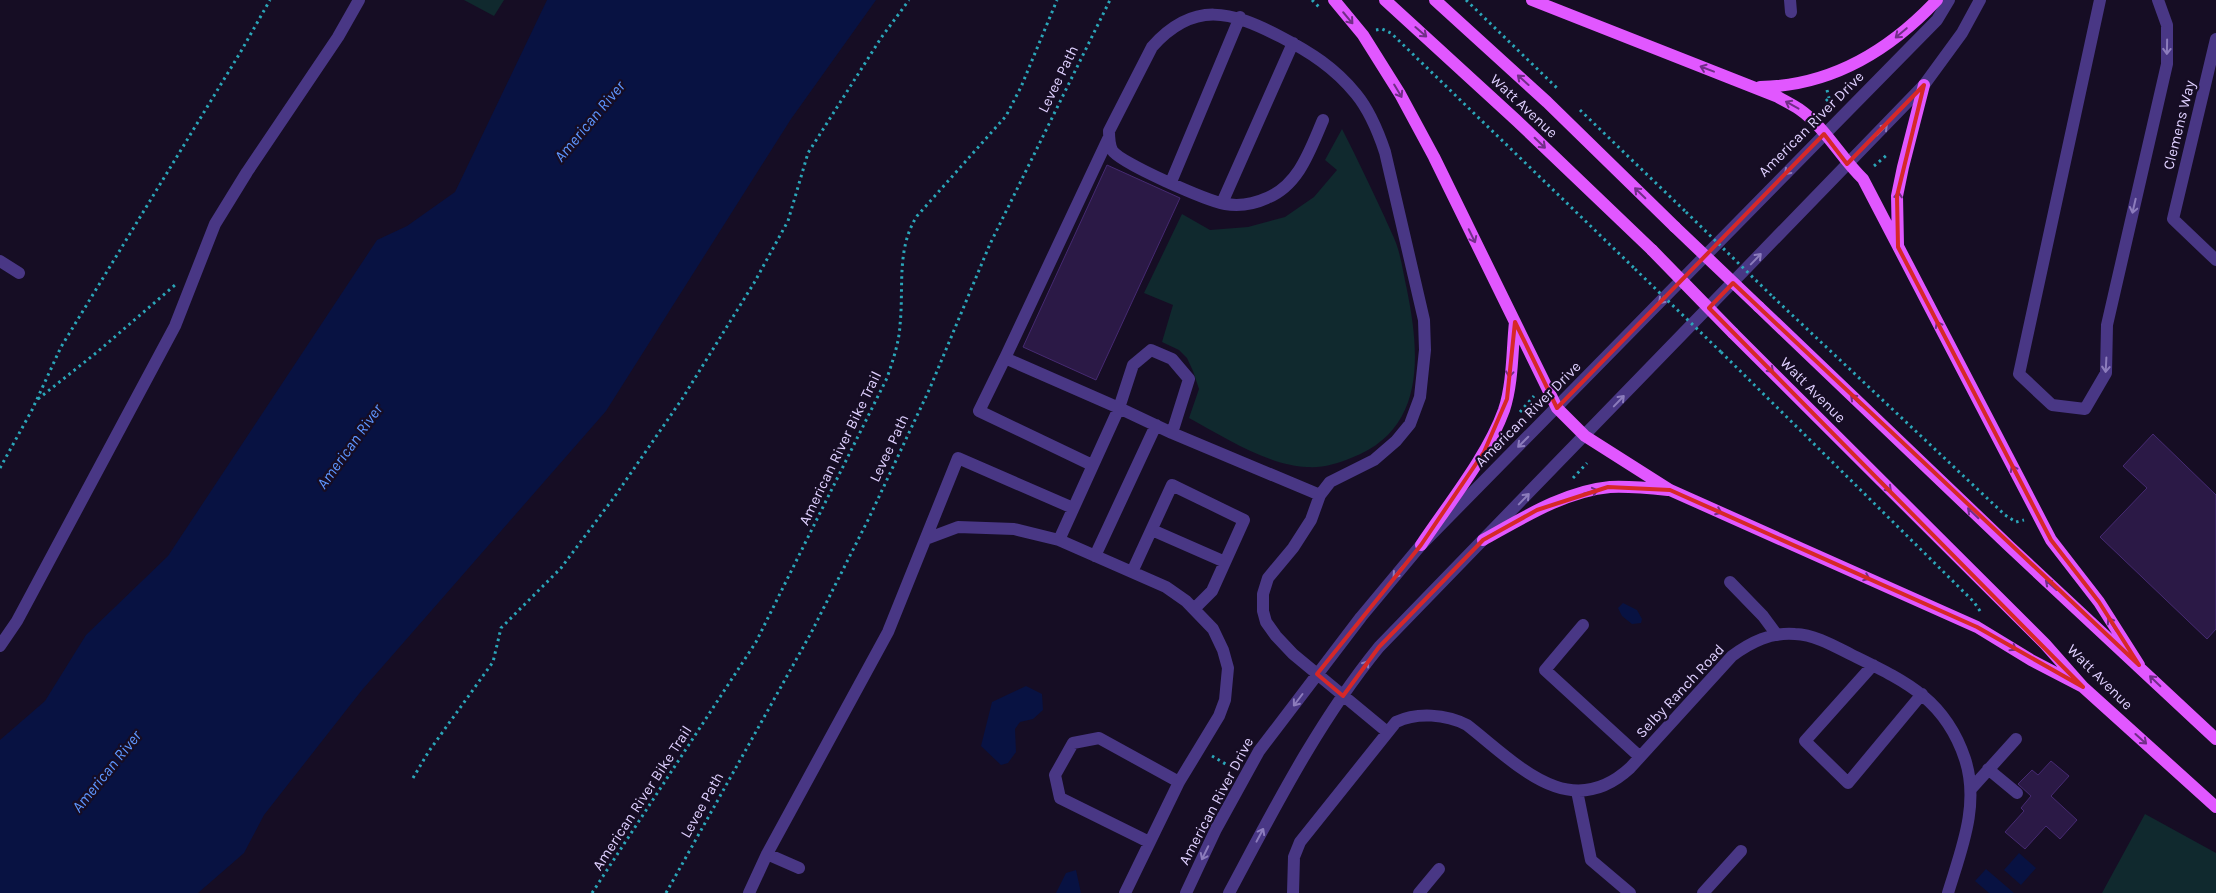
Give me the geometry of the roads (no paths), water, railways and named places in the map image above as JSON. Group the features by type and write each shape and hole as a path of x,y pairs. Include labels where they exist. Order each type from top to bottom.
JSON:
{"main road":[{"path":"1334,0 1363,35 1404,102 1434,157 1557,408 1585,436 1670,490 1978,626 2031,660 2083,687"},
{"name":"Watt Avenue","path":"1385,0 1516,120 1652,250 2045,644 2083,687 2216,807"},
{"name":"Watt Avenue","path":"1435,0 1547,102 1674,227 2009,546 2139,665 2216,739"},
{"path":"1532,0 1752,87 1799,109 1824,134 1848,164 1863,179 2051,540 2099,602 2139,665"},
{"path":"1752,87 1782,87 1822,78 1860,63 1890,42 1937,0"},
{"path":"1898,247 1898,196 1903,167 1924,85"},
{"path":"1421,545 1484,452 1504,410 1514,322"},
{"path":"1483,540 1538,510 1574,496 1608,487 1670,490"}],"street":[{"path":"0,646 17,621 175,326 215,224 247,172 338,37 359,0"},
{"name":"American River Drive","path":"1186,893 1216,829 1259,751 1361,616 1421,545 1937,20 1949,0"},
{"path":"1229,893 1288,782 1343,696 1379,647 1924,85 1962,33 1980,0"},
{"path":"2100,0 2019,374 2052,405 2085,409 2106,373 2107,325 2167,64 2168,25 2158,0"},
{"path":"1092,465 979,412 1108,139 1109,131 1152,47 1161,36 1178,23 1191,17 1213,13 1240,17 1308,51 1334,70 1356,95 1378,132 1385,152 1424,320 1426,350 1420,397 1410,424 1396,441 1374,460 1330,482 1320,495 1311,520 1294,548 1268,578 1262,594 1266,622 1293,654 1386,731"},
{"path":"1171,182 1240,17"},
{"name":"Clemens Way","path":"2216,40 2173,219 2216,260"},
{"path":"1222,203 1293,43"},
{"path":"1108,139 1112,150 1120,159 1207,199 1222,203 1248,204 1267,198 1285,187 1299,173 1323,120"},
{"path":"0,261 19,273"},
{"path":"1059,540 1119,408 1133,365 1151,350 1172,359 1189,379 1172,433"},
{"path":"1005,358 1172,433 1320,495"},
{"path":"1095,556 1156,426"},
{"path":"748,893 767,854 888,632 958,458 1073,508"},
{"path":"1132,572 1172,485 1244,520 1212,591 1194,609"},
{"path":"926,539 958,527 1014,529 1059,540 1166,587 1194,609 1213,629 1224,650 1228,668 1225,700 1219,716 1178,782 1125,893"},
{"path":"1152,530 1225,562"},
{"path":"1730,582 1764,616 1777,635"},
{"path":"1584,625 1545,670 1640,757"},
{"name":"Selby Ranch Road","path":"1293,893 1292,867 1296,849 1386,731 1396,722 1408,716 1456,719 1467,725 1533,776 1558,789 1590,790 1613,782 1640,757 1732,656 1749,644 1777,635 1796,634 1809,636 1902,679 1922,694 1940,712 1955,734 1966,761 1971,789 1970,818 1948,893"},
{"path":"1872,665 1805,741 1848,783 1922,694"},
{"path":"1149,842 1060,798 1055,775 1073,743 1099,738 1178,782"},
{"path":"1971,789 2016,740"},
{"path":"1988,769 2017,793"},
{"path":"1576,791 1591,860 1630,893"},
{"path":"1703,893 1741,851"},
{"path":"767,854 799,868"},
{"path":"1419,893 1439,870"}],"water":[{"name":"American River","path":"547,0 876,0 791,119 606,411 362,690 264,815 244,853 198,893 0,893 0,740 45,701 86,635 168,556 377,240 407,226 455,192"},
{"path":"1623,603 1637,610 1642,619 1641,623 1632,624 1622,616 1618,608"},
{"path":"1026,686 1042,694 1043,710 1033,719 1020,722 1015,729 1016,752 1008,763 1001,765 981,746 992,702"},
{"path":"2019,853 2036,868 2021,885 2004,870"},
{"path":"1986,869 2014,893 1989,893 1975,881"},
{"path":"1076,870 1081,893 1056,893 1066,873"}]}
